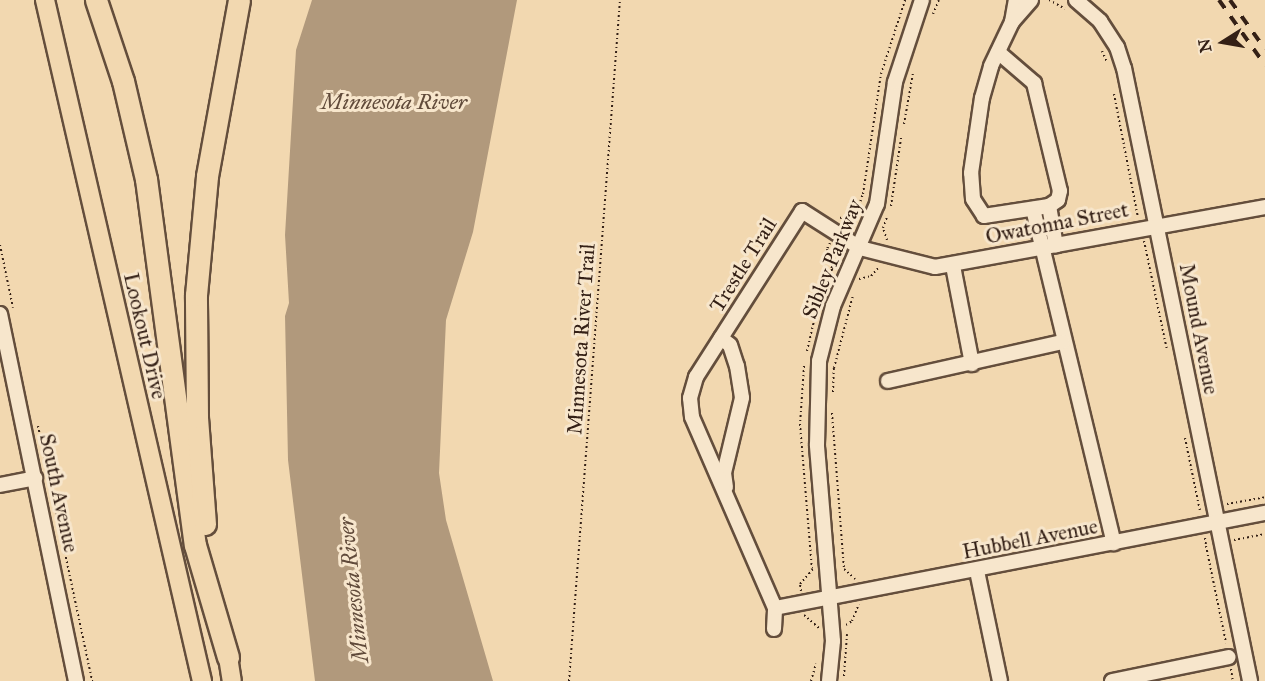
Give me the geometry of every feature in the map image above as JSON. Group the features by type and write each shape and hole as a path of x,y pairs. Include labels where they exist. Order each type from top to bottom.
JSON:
{"highway":[{"path":"96,0 123,81 146,179 195,545 228,657"},
{"path":"228,657 200,477 196,295 207,176 239,0"}],"main road":[{"name":"Lookout Drive","path":"45,0 202,681"},
{"path":"228,657 232,681"}],"street":[{"name":"Sibley Parkway","path":"829,681 833,641 816,426 819,361 833,306 860,248 883,184 895,82 922,0"},
{"path":"998,52 1034,83 1041,99 1060,191 1058,200 1049,206 984,216 973,199 971,172 982,98 998,52 1012,22 1016,0"},
{"path":"1012,22 1031,0"},
{"name":"Mound Avenue","path":"1075,7 1100,21 1117,48 1156,225 1209,523 1250,681"},
{"path":"1049,206 1056,245"},
{"name":"Owatonna Street","path":"860,248 920,265 953,266 1141,227 1265,207"},
{"path":"1033,209 1040,248 1114,543"},
{"name":"Trestle Trail","path":"775,608 692,417 690,398 696,377 802,211 860,248"},
{"path":"953,266 972,364"},
{"name":"South Avenue","path":"0,314 76,681"},
{"name":"Trestle Trail","path":"721,338 730,345 737,366 742,398 724,473 727,495"},
{"path":"888,381 1063,342"},
{"path":"0,485 35,478"},
{"name":"Hubbell Avenue","path":"775,608 802,600 977,571 1265,513"},
{"path":"977,571 1000,681"},
{"path":"774,629 775,608"},
{"path":"1112,681 1229,657"}],"path":[{"name":"Minnesota River Trail","path":"569,681 620,0"},
{"path":"932,16 939,0"},
{"path":"1049,0 1075,7"},
{"path":"1101,46 1110,72"},
{"path":"833,397 836,358 858,279 877,272 889,246 883,228 895,196 914,71"},
{"path":"1112,83 1167,351"},
{"path":"0,245 15,314"},
{"path":"832,406 844,569 856,580 859,608 852,621 845,624 849,647 843,681"},
{"path":"36,417 92,681"},
{"path":"1183,430 1206,508 1209,523 1206,545"},
{"path":"1206,508 1265,497"}],"water":[{"name":"Minnesota River","path":"312,0 517,0 473,232 446,320 439,473 446,520 493,681 315,681 288,460 285,316 289,303 285,235 296,50"}],"railway":[{"path":"1219,0 1265,65"},
{"path":"1230,0 1265,49"}]}
